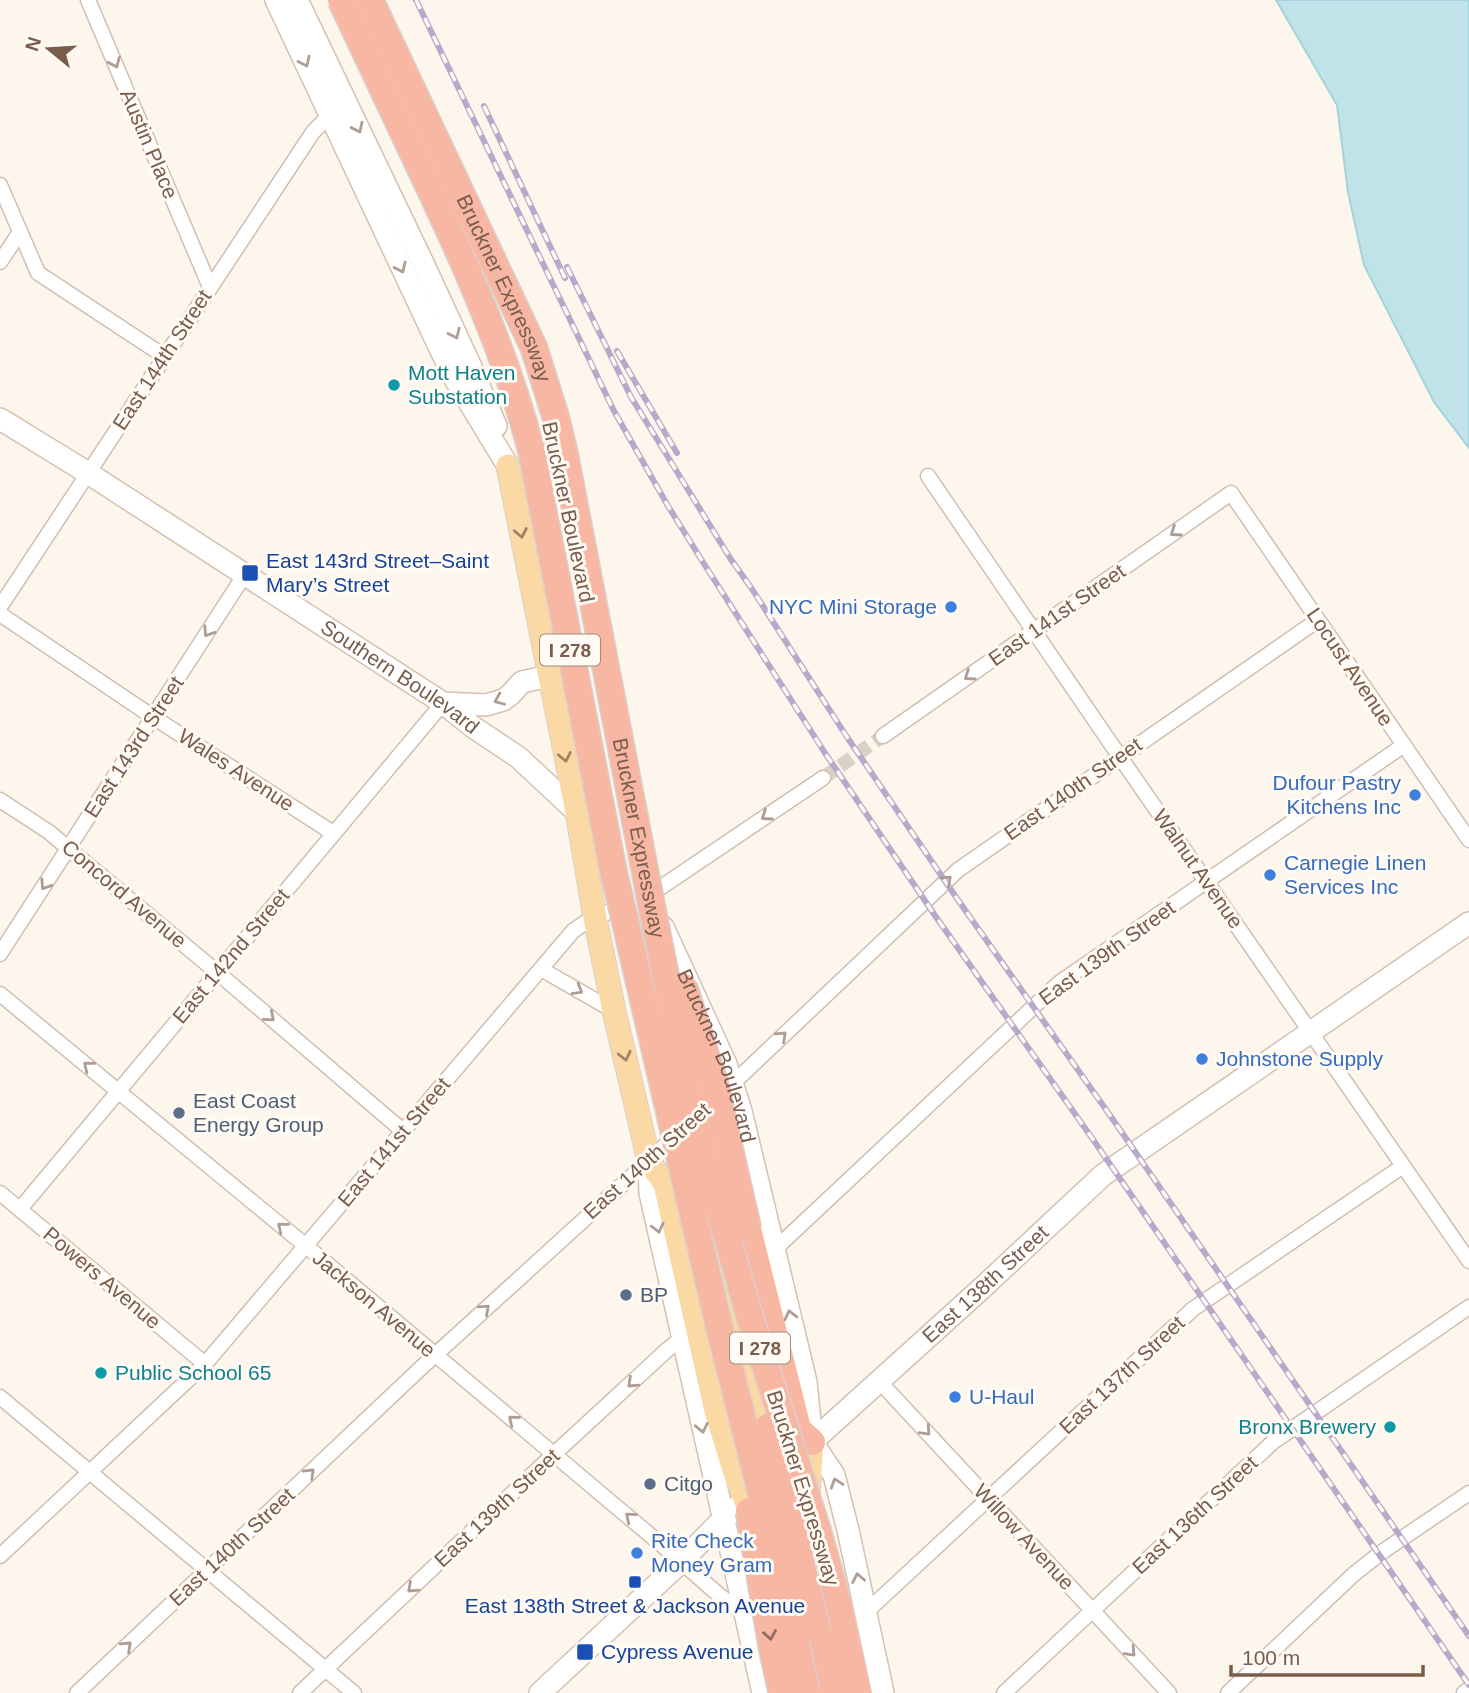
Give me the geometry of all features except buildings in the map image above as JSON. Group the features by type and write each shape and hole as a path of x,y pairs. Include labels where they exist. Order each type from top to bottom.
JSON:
{"highway":[{"name":"Bruckner Expressway","path":"341,0 445,220 495,335 521,411 532,453 700,1330 764,1504 808,1693"},
{"name":"Bruckner Expressway","path":"370,0 534,348 547,386 565,456 644,906 706,1163 749,1314 826,1556 858,1693"},
{"path":"644,906 688,997 711,1071 798,1429 812,1442"},
{"path":"706,1163 721,1246 788,1507 832,1693"},
{"path":"700,1330 764,1599 782,1693"}],"main road":[{"path":"276,0 452,374 508,466"},
{"path":"298,0 471,367 495,424 508,466 614,1012 649,1161 665,1184 700,1330 716,1411 734,1470 787,1613 808,1693"},
{"name":"Bruckner Boulevard","path":"329,0 541,464 552,500 593,709 644,906 726,1064 733,1083 806,1382 812,1442 834,1475 883,1693"},
{"name":"Bruckner Boulevard","path":"353,0 538,387 554,436 687,1125 824,1693"},
{"path":"416,132 434,228"},
{"name":"Southern Boulevard","path":"0,419 88,472 443,704 518,757 577,812"},
{"path":"535,449 553,471 571,518"},
{"path":"443,704 486,705 503,700 522,682 549,676 593,709"},
{"name":"East 138th Street","path":"540,1693 681,1562 723,1519 981,1289 1102,1175 1469,923"},
{"path":"700,1330 723,1519 763,1693"},
{"path":"807,1618 808,1496 812,1442"}],"street":[{"name":"Austin Place","path":"88,0 210,287"},
{"name":"East 144th Street","path":"0,607 313,132 329,116"},
{"path":"0,185 38,273 164,356"},
{"path":"0,262 20,232"},
{"name":"Walnut Avenue","path":"928,476 1469,1261"},
{"name":"East 141st Street","path":"883,736 1231,494"},
{"name":"Locust Avenue","path":"1231,494 1469,840"},
{"name":"East 143rd Street","path":"0,954 245,574"},
{"name":"Wales Avenue","path":"0,614 333,833"},
{"name":"East 140th Street","path":"77,1693 434,1355 649,1161 958,870 1318,620"},
{"name":"East 142nd Street","path":"20,1209 443,704"},
{"name":"East 139th Street","path":"774,1250 1059,983 1404,746"},
{"name":"East 141st Street","path":"0,1556 205,1364 573,931 595,918 644,906 822,778"},
{"name":"Concord Avenue","path":"0,800 49,832 403,1131"},
{"path":"541,969 614,1012"},
{"name":"Jackson Avenue","path":"0,994 746,1615"},
{"name":"East 137th Street","path":"865,1613 1193,1309 1403,1166"},
{"name":"Powers Avenue","path":"0,1193 205,1364"},
{"name":"East 136th Street","path":"1004,1693 1273,1442 1469,1307"},
{"name":"East 139th Street","path":"300,1693 554,1454 700,1330"},
{"name":"Willow Avenue","path":"879,1381 1169,1693"},
{"path":"0,1397 354,1693"},
{"path":"1228,1693 1353,1574 1469,1493"},
{"path":"1464,1693 1469,1689"}],"water":[{"path":"1276,0 1469,0 1469,448 1434,402 1364,265 1348,192 1337,105"}],"tunnel":[{"path":"823,778 883,736"}],"railway":[{"path":"416,0 614,411 706,567 825,753 936,917 1092,1138 1469,1685"},
{"path":"484,106 565,278"},
{"path":"567,267 631,397 730,558 847,737 1469,1636"},
{"path":"617,351 677,453"}],"place":[{"name":"Mott Haven Substation","path":"394,385"},
{"name":"East 143rd Street–Saint Mary’s Street","path":"250,573"},
{"name":"NYC Mini Storage","path":"951,607"},
{"name":"Dufour Pastry Kitchens Inc","path":"1415,795"},
{"name":"Carnegie Linen Services Inc","path":"1270,875"},
{"name":"Johnstone Supply","path":"1202,1059"},
{"name":"East Coast Energy Group","path":"179,1113"},
{"name":"BP","path":"626,1295"},
{"name":"Public School 65","path":"101,1373"},
{"name":"U-Haul","path":"955,1397"},
{"name":"Bronx Brewery","path":"1390,1427"},
{"name":"Citgo","path":"650,1484"},
{"name":"Rite Check Money Gram","path":"637,1553"},
{"name":"East 138th Street & Jackson Avenue","path":"635,1582"},
{"name":"Cypress Avenue","path":"585,1652"}]}
